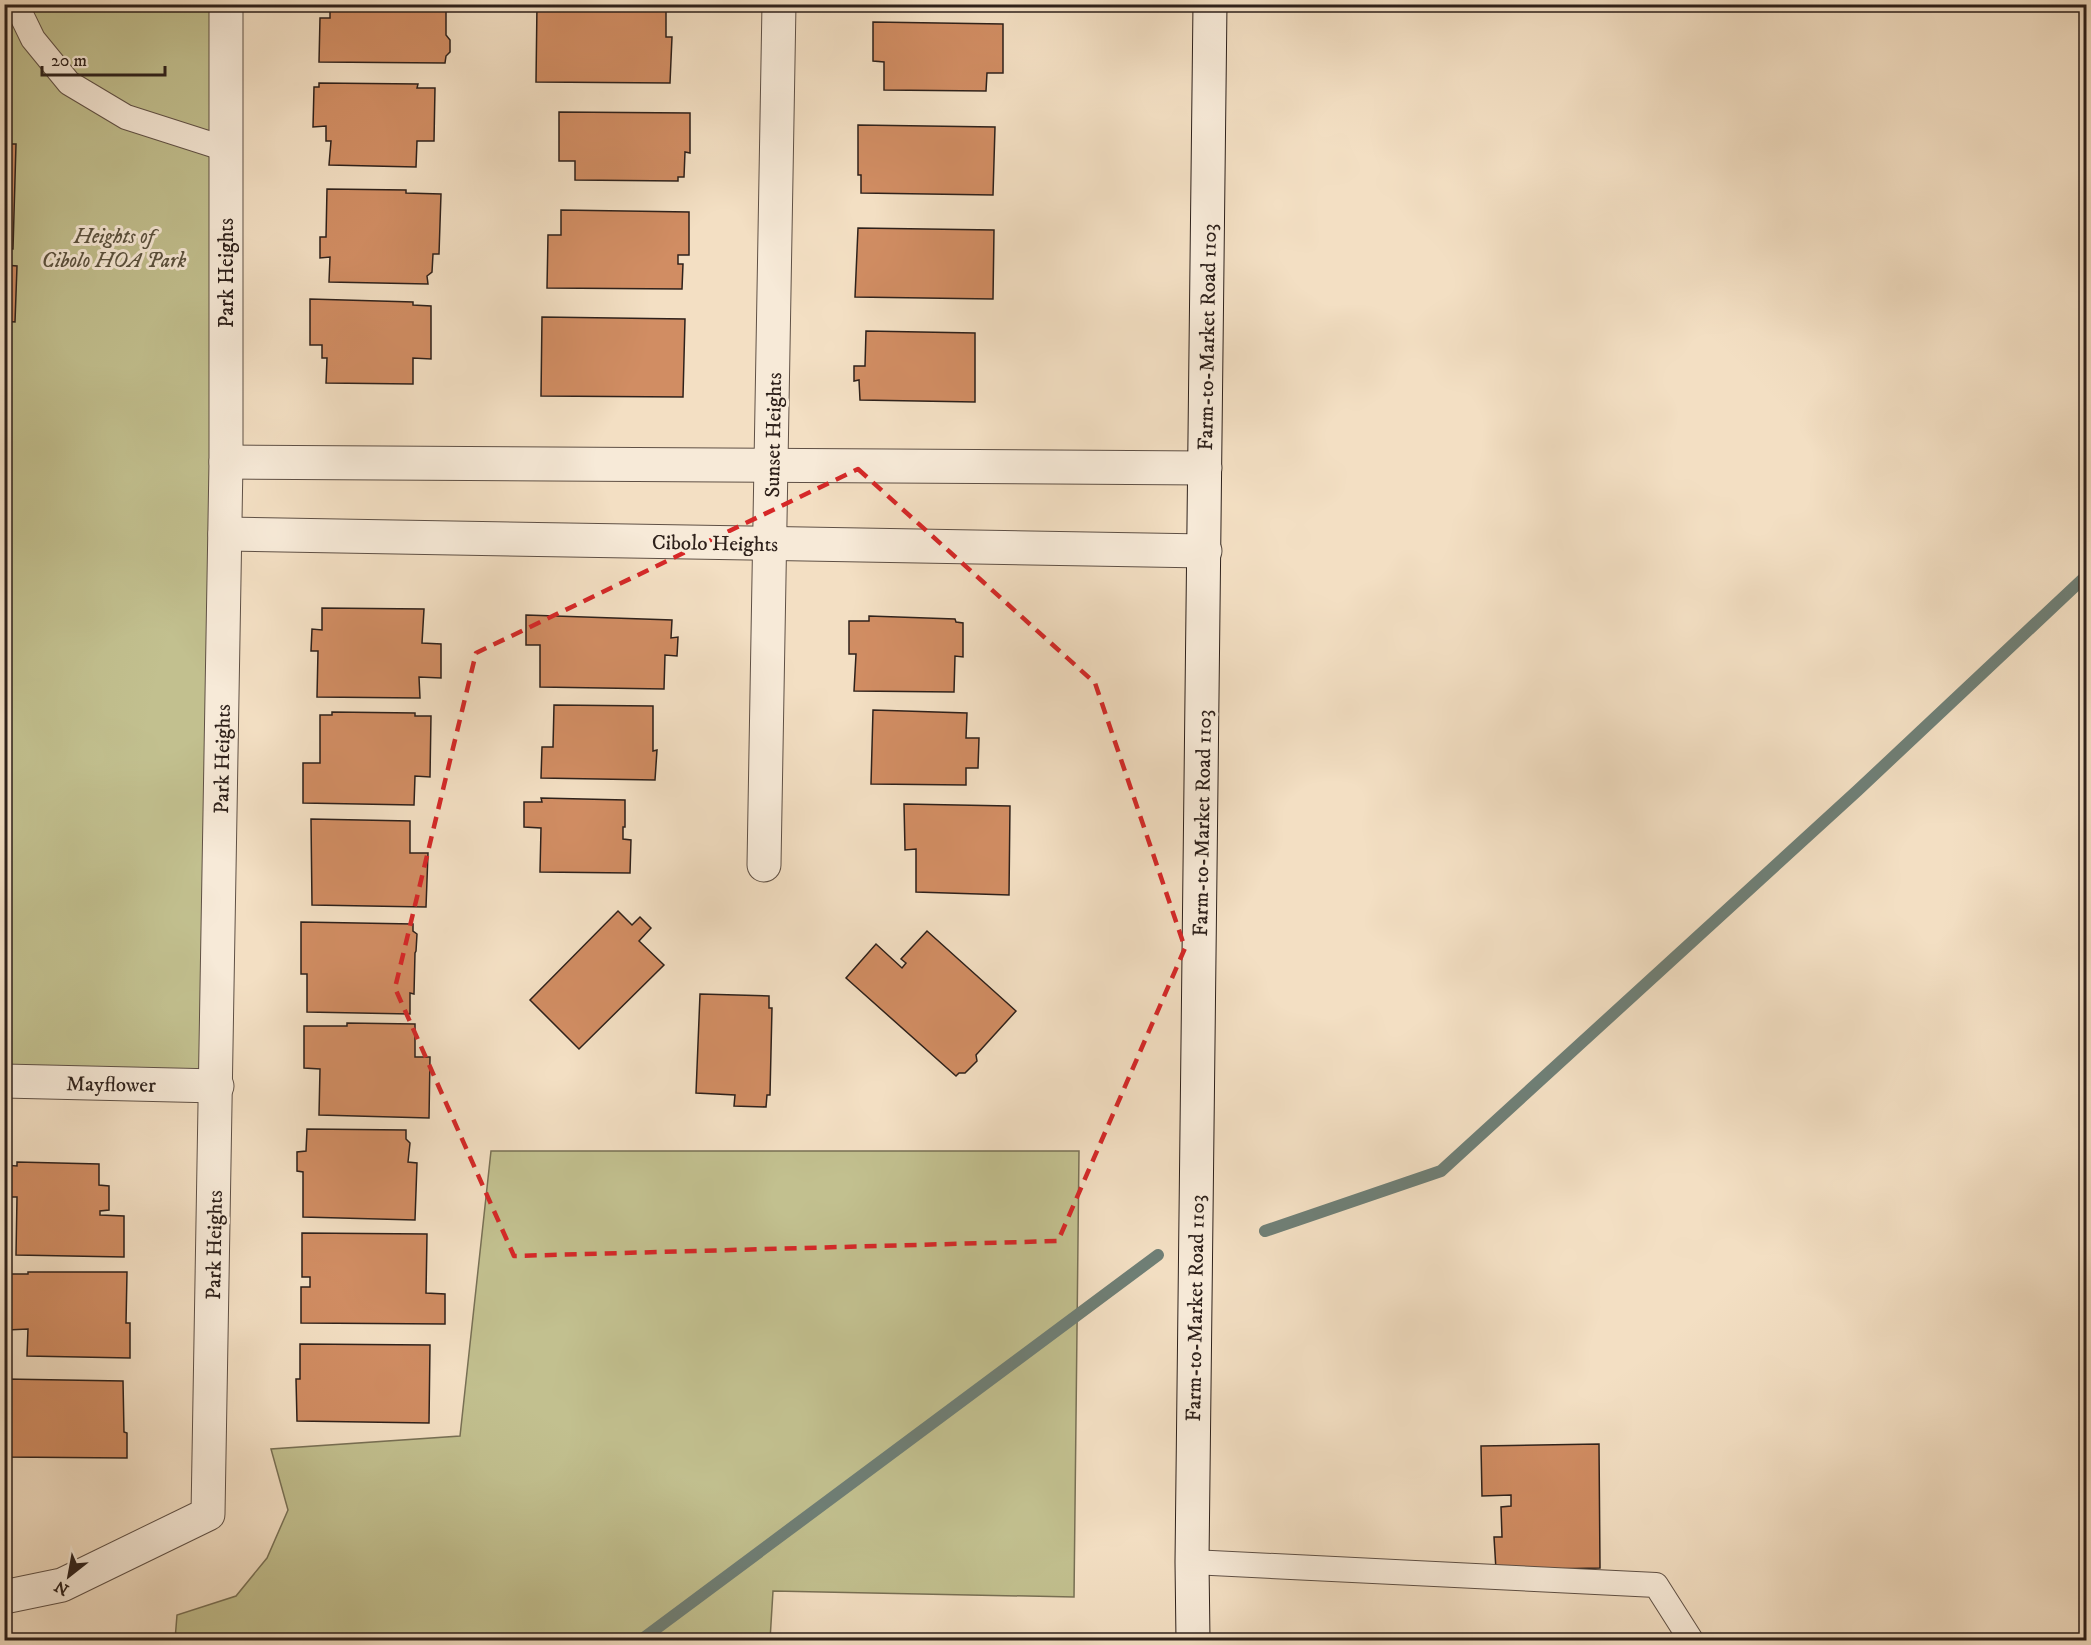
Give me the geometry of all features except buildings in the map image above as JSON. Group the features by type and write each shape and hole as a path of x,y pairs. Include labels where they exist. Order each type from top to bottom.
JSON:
{"street":[{"name":"Park Heights","path":"4,1597 62,1585 208,1514 226,462 226,4"},
{"name":"Sunset Heights","path":"764,865 779,4"},
{"name":"Farm-to-Market Road 1103","path":"1194,1641 1192,1562 1210,4"},
{"path":"226,462 1205,468"},
{"name":"Cibolo Heights","path":"225,534 1205,551"},
{"name":"Mayflower","path":"4,1081 217,1086"}],"lane":[{"path":"16,4 33,39 69,83 126,117 226,150"},
{"path":"1192,1562 1656,1585 1691,1641"}],"highlighted area":[{"path":"858,469 1095,683 1185,948 1058,1241 514,1256 395,988 476,653"}],"green space":[{"name":"Heights of Cibolo HOA Park","path":"5,5 226,5 217,1086 5,1081"},
{"path":"491,1151 1079,1151 1074,1597 773,1591 770,1640 175,1640 177,1615 236,1596 267,1558 288,1510 271,1449 460,1436"}],"waterway":[{"path":"1265,1231 1441,1171 1857,791 2086,576"},
{"path":"641,1640 1158,1255"}]}
